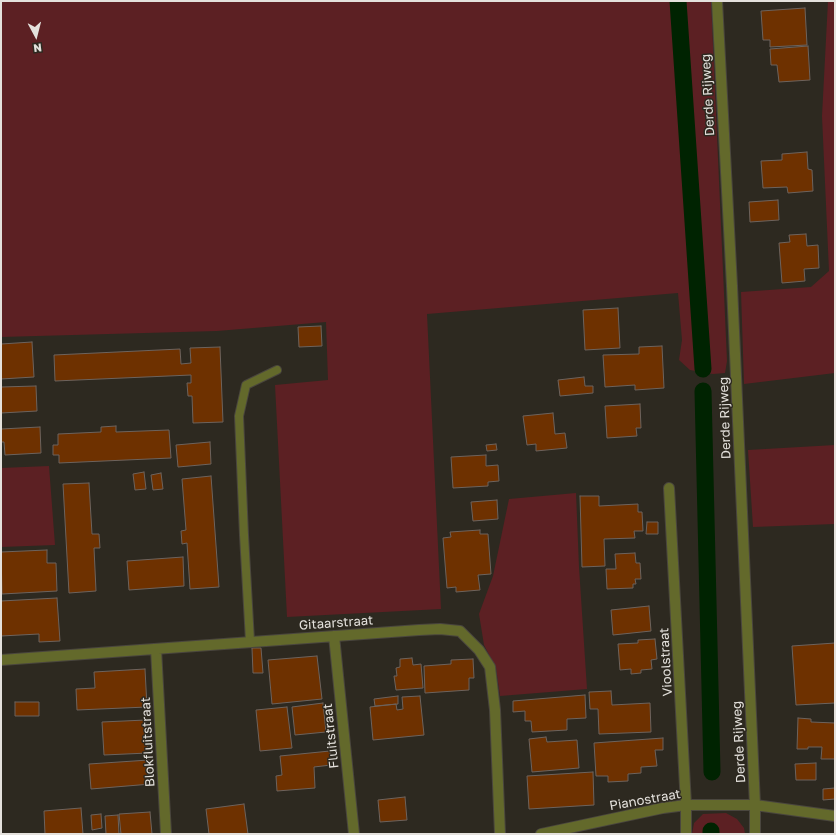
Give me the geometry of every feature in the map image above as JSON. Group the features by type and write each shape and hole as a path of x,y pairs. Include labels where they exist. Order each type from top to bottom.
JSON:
{"street":[{"name":"Derde Rijweg","path":"717,1 732,293 755,834"},
{"name":"Vioolstraat","path":"669,488 686,805 686,834"},
{"name":"Gitaarstraat","path":"1,660 419,630 460,631 479,650 490,668 495,710 500,834"},
{"name":"Fluitstraat","path":"334,636 354,834"},
{"name":"Blokfluitstraat","path":"156,649 166,834"},
{"name":"Pianostraat","path":"541,834 663,808 686,805 755,806 835,816"}],"lane":[{"path":"250,641 239,416 246,385 276,370"}],"shaded area":[{"path":"1,1 711,1 727,361 725,373 713,374 690,370 679,360 682,340 678,293 427,314 441,609 287,617 275,385 328,380 326,322 217,331 1,337"},
{"path":"828,1 835,1 835,373 744,384 741,292 811,287 829,271 822,116"},
{"path":"835,445 835,524 753,527 748,450"},
{"path":"49,466 55,545 1,547 1,468"},
{"path":"576,493 587,689 500,696 496,668 484,645 479,614 493,576 509,499"},
{"path":"726,813 737,819 744,828 745,834 692,834 694,823 703,814"}],"building":[{"path":"805,8 807,45 770,47 770,40 763,40 761,11"},
{"path":"808,46 810,80 779,82 777,65 771,65 770,49"},
{"path":"807,152 808,169 812,170 813,191 788,193 787,187 763,188 761,161 782,160 782,154"},
{"path":"778,200 779,220 750,222 749,202"},
{"path":"806,234 807,246 818,245 819,268 804,269 805,281 782,283 779,243 790,242 789,235"},
{"path":"618,308 620,348 585,350 583,310"},
{"path":"321,326 322,346 299,347 298,327"},
{"path":"32,342 34,377 1,379 1,344"},
{"path":"662,346 664,388 635,390 635,385 605,387 603,355 639,354 639,347"},
{"path":"220,347 223,422 193,423 192,396 188,396 187,383 191,383 191,375 55,381 54,355 180,349 181,364 191,363 190,348"},
{"path":"584,377 585,386 593,386 593,393 560,396 558,380"},
{"path":"36,386 37,411 1,413 1,387"},
{"path":"640,404 641,428 636,428 637,436 607,438 605,406"},
{"path":"553,413 555,434 565,433 567,448 536,451 536,444 527,445 523,416"},
{"path":"116,426 116,432 169,430 171,458 59,463 59,455 53,455 53,445 58,445 58,434 101,432 101,427"},
{"path":"40,427 41,453 5,455 4,442 1,442 1,429"},
{"path":"210,442 211,464 178,467 176,445"},
{"path":"496,444 497,450 487,451 486,445"},
{"path":"486,455 486,466 498,465 499,481 488,482 488,486 453,488 451,457"},
{"path":"144,472 146,489 135,490 133,474"},
{"path":"161,473 163,489 153,490 151,475"},
{"path":"211,476 219,587 190,589 187,543 182,544 181,531 186,530 182,479"},
{"path":"89,483 92,534 99,534 100,548 94,548 96,591 69,593 63,484"},
{"path":"580,496 599,496 599,506 638,504 638,512 642,512 643,531 634,531 635,538 604,539 605,566 582,567"},
{"path":"497,500 498,519 473,521 471,502"},
{"path":"647,522 658,522 658,534 646,534"},
{"path":"480,530 480,534 488,534 491,574 478,575 480,590 456,592 456,587 447,588 443,538 451,537 450,532"},
{"path":"47,550 47,563 56,563 57,591 2,594 1,552"},
{"path":"635,553 636,563 640,563 641,579 635,579 636,584 633,584 633,588 607,589 606,569 616,569 615,554"},
{"path":"183,557 184,586 129,590 127,561"},
{"path":"57,598 60,641 39,642 39,634 1,636 1,601"},
{"path":"649,606 651,631 613,635 611,610"},
{"path":"655,639 657,659 651,660 652,669 641,670 641,673 631,674 631,669 620,670 618,644 638,643 638,640"},
{"path":"835,643 835,703 796,705 792,646"},
{"path":"252,648 261,648 263,673 253,673"},
{"path":"317,656 322,699 272,704 268,660"},
{"path":"412,658 413,665 421,664 423,688 396,690 394,676 397,676 396,668 400,667 400,659"},
{"path":"473,659 474,678 469,678 469,690 425,693 424,666 451,664 451,660"},
{"path":"145,669 147,707 77,710 76,689 95,688 94,672"},
{"path":"611,691 612,705 650,703 651,732 599,734 598,709 590,709 589,692"},
{"path":"585,695 586,718 567,719 567,730 532,732 531,721 525,721 525,711 513,712 513,701"},
{"path":"398,696 398,704 375,706 374,699"},
{"path":"420,696 424,735 373,740 370,707 396,704 397,710 403,709 402,697"},
{"path":"15,702 39,702 39,716 15,716"},
{"path":"323,703 326,732 295,735 292,707"},
{"path":"287,707 292,748 260,751 256,710"},
{"path":"798,718 811,719 811,722 835,723 835,759 821,759 822,747 797,749"},
{"path":"146,720 148,753 104,755 102,722"},
{"path":"546,737 547,742 577,740 579,768 532,772 529,739"},
{"path":"663,738 663,750 655,750 657,766 641,767 641,773 628,774 628,781 608,782 608,776 596,776 594,743"},
{"path":"330,751 331,765 314,767 315,788 277,791 276,776 282,775 280,756"},
{"path":"149,760 151,784 91,789 89,764"},
{"path":"816,763 816,780 796,780 795,764"},
{"path":"593,772 594,805 529,809 527,776"},
{"path":"835,788 835,799 823,800 823,789"},
{"path":"405,797 407,820 380,822 378,800"},
{"path":"244,804 248,834 209,834 206,809"},
{"path":"81,808 83,834 45,834 44,811"},
{"path":"150,812 152,834 121,834 119,814"},
{"path":"101,814 102,828 92,830 91,815"},
{"path":"118,815 119,834 106,834 105,816"}],"waterway":[{"path":"678,1 703,369"},
{"path":"703,391 712,772"}]}
